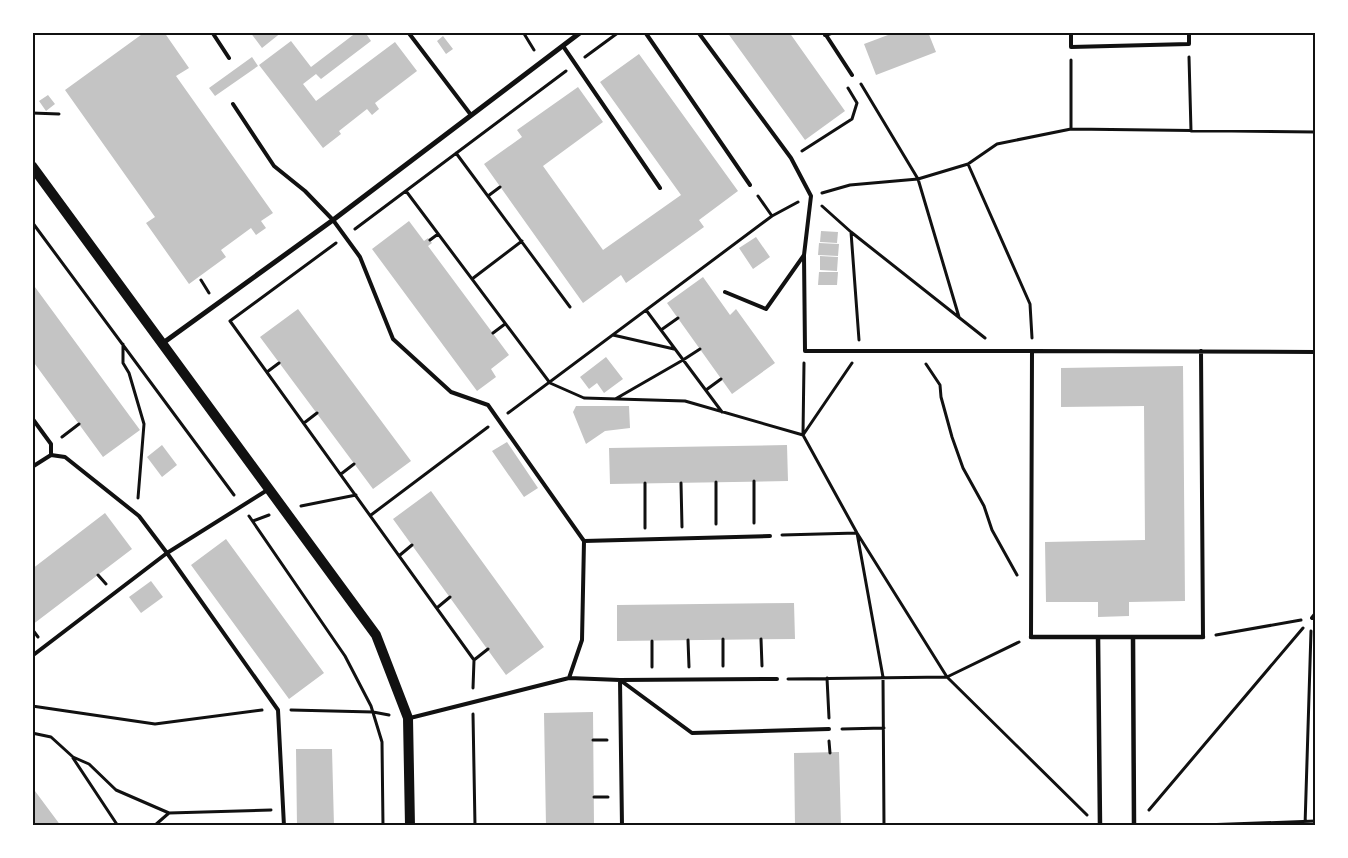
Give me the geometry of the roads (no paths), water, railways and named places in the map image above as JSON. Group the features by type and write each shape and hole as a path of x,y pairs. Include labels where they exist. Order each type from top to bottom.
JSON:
{"main road":[{"path":"32,166 376,635 408,718 410,826"}],"street":[{"path":"163,343 333,220 581,32"},
{"path":"1031,637 1204,637"},
{"path":"1098,637 1100,826"},
{"path":"1133,638 1134,826"}],"lane":[{"path":"212,32 229,58"},
{"path":"408,32 471,114"},
{"path":"645,32 750,185"},
{"path":"698,32 790,158 811,196 804,255 805,351 1316,352"},
{"path":"834,32 824,34 852,76"},
{"path":"1071,32 1071,47 1189,44 1189,32"},
{"path":"563,46 660,188"},
{"path":"233,104 274,166 305,191 333,220 360,257 393,339 451,392 488,405 584,541 582,640 568,678"},
{"path":"725,292 766,309 804,255"},
{"path":"1031,637 1032,351"},
{"path":"1201,351 1204,637"},
{"path":"32,418 51,444 51,455"},
{"path":"32,468 51,455 65,457 139,516 278,710 284,826"},
{"path":"32,656 167,554 269,489"},
{"path":"584,541 770,536"},
{"path":"1312,618 1316,613"},
{"path":"408,718 568,678 620,680 777,679"},
{"path":"620,680 692,733 829,730"},
{"path":"620,680 622,826"}]}
